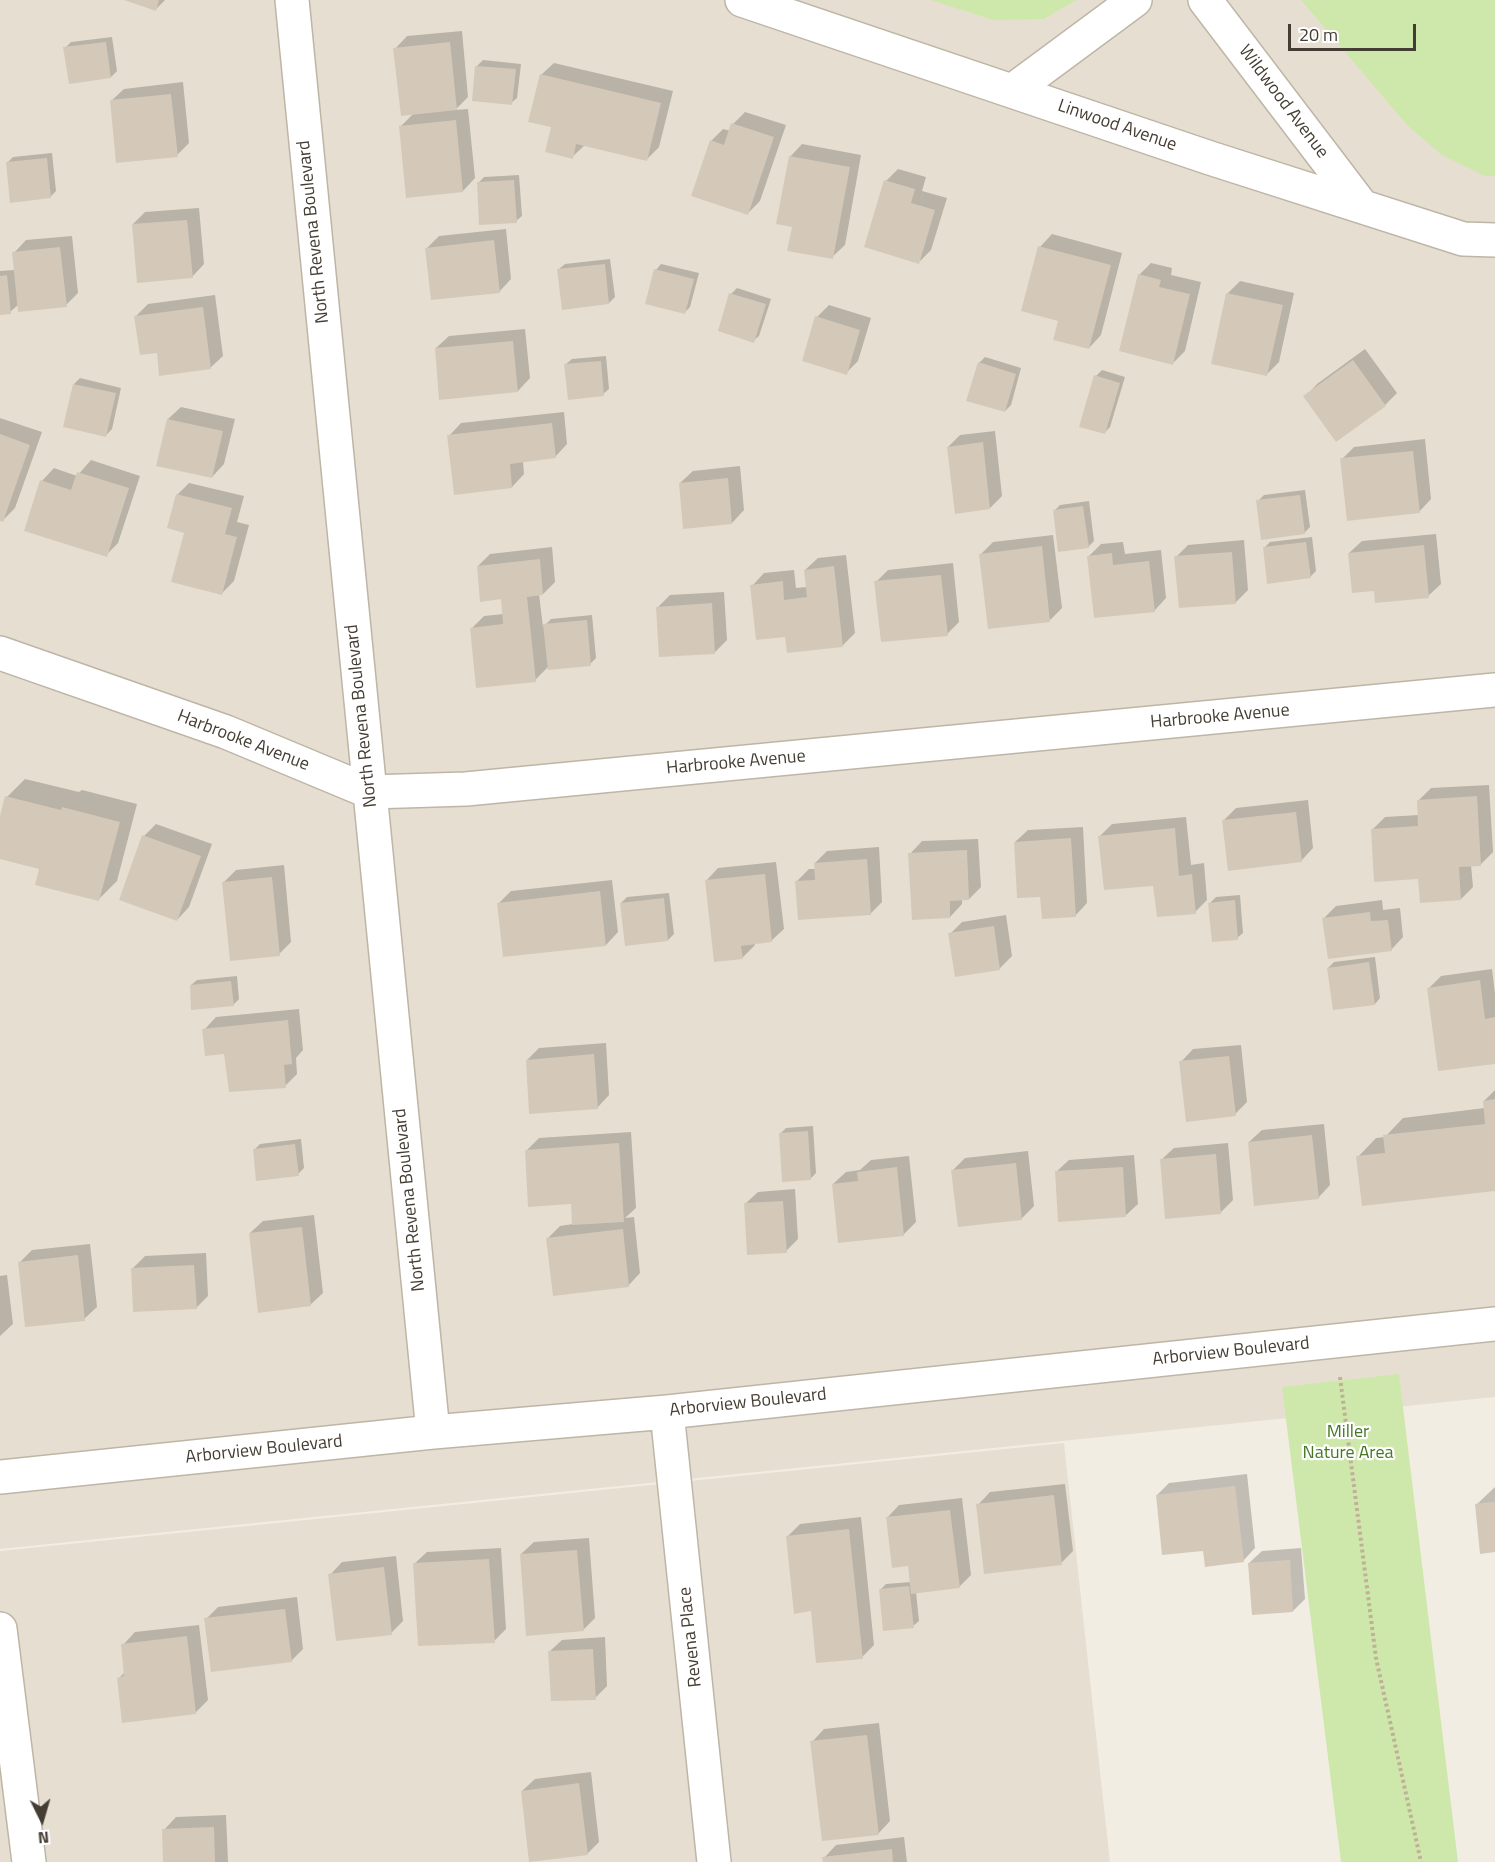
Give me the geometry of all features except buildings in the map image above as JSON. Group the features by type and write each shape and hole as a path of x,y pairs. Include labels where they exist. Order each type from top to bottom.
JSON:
{"street":[{"name":"North Revena Boulevard","path":"292,0 433,1432"},
{"name":"Linwood Avenue","path":"742,0 1210,158 1463,239 1495,240"},
{"path":"1012,91 1135,0"},
{"name":"Wildwood Avenue","path":"1205,0 1361,205"},
{"name":"Harbrooke Avenue","path":"0,653 226,732 370,792 477,788 1495,690"},
{"name":"Arborview Boulevard","path":"0,1477 433,1432 668,1412 1495,1324"},
{"name":"Revena Place","path":"668,1412 714,1862"},
{"path":"0,1629 28,1862"}],"path":[{"path":"1336,1341 1376,1658 1421,1862"}],"shaded area":[{"path":"0,0 1495,0 1495,1397 0,1549"},
{"path":"1064,1443 1110,1862 0,1862 0,1551"}],"green space":[{"path":"931,0 1076,0 1044,19 993,20"},
{"path":"1301,0 1495,0 1495,176 1485,176 1442,155 1407,125"},
{"name":"Miller Nature Area","path":"1399,1374 1458,1862 1341,1862 1282,1387"}]}
